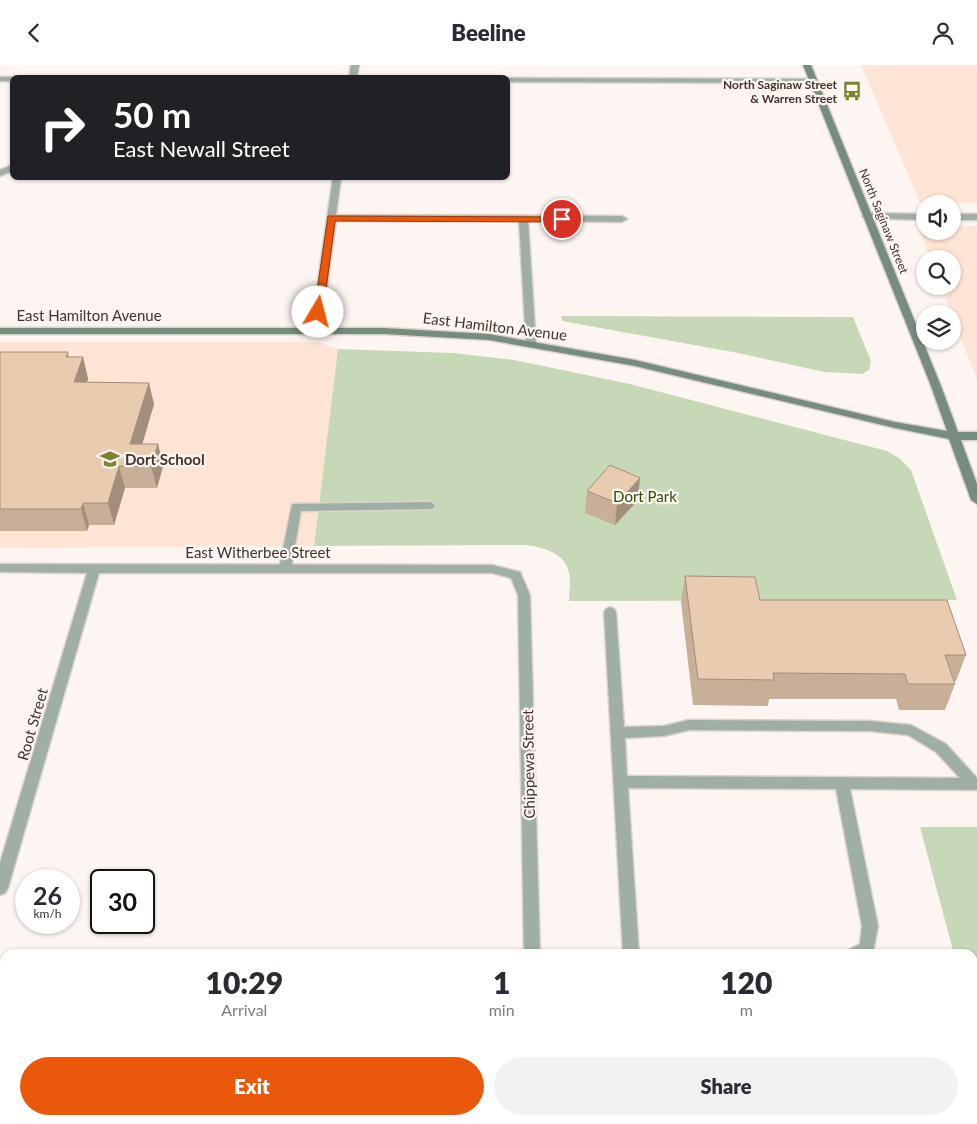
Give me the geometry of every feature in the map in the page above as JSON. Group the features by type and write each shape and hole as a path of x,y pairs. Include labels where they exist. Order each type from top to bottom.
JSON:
{"street":[{"name":"North Saginaw Street","path":"807,65 936,386 977,500"},
{"path":"510,80 814,81"},
{"path":"316,330 337,180"},
{"path":"867,216 916,217"},
{"path":"961,217 977,217"},
{"path":"331,218 622,219"},
{"path":"523,219 531,343"},
{"name":"East Hamilton Avenue","path":"0,331 316,330 441,333 531,343 635,363 895,425 953,436 977,436"},
{"path":"285,569 296,507 428,506"},
{"name":"East Witherbee Street","path":"0,568 492,569 516,575"},
{"name":"Root Street","path":"0,888 94,568"},
{"name":"Chippewa Street","path":"516,575 524,595 532,949"},
{"path":"610,612 631,949"},
{"path":"617,733 664,731 688,725 869,726 911,730 941,748 975,784"},
{"path":"621,782 975,784"},
{"path":"842,783 870,926 867,948 865,949"}],"shaded area":[{"path":"861,65 977,65 977,203 961,203 961,195 917,195"},
{"path":"961,226 977,226 977,380 961,338 961,305 948,305 944,295 961,295 961,250 928,250 924,240 961,240"},
{"path":"0,342 318,342 338,349 314,546 0,548"}],"green space":[{"path":"561,316 853,317 871,361 869,370 862,374 824,372 738,353 562,321"},
{"name":"Dort Park","path":"338,349 453,353 514,360 630,384 887,451 899,458 911,470 957,600 569,601 570,579 567,566 558,555 538,547 525,545 314,546"},
{"path":"920,827 977,827 977,949 953,949"}],"building":[{"path":"0,352 68,352 66,357 83,357 74,382 149,383 130,444 158,444 151,466 119,466 108,503 83,503 81,509 0,509"},
{"path":"610,465 640,478 617,503 587,491"},
{"path":"685,576 755,577 760,600 947,600 966,655 945,655 955,684 908,684 905,674 773,673 774,680 698,679"}],"place":[{"name":"North Saginaw Street & Warren Street","path":"852,91"},
{"name":"Dort School","path":"110,459"}],"route":[{"path":"318,312 331,218 562,219"}]}
